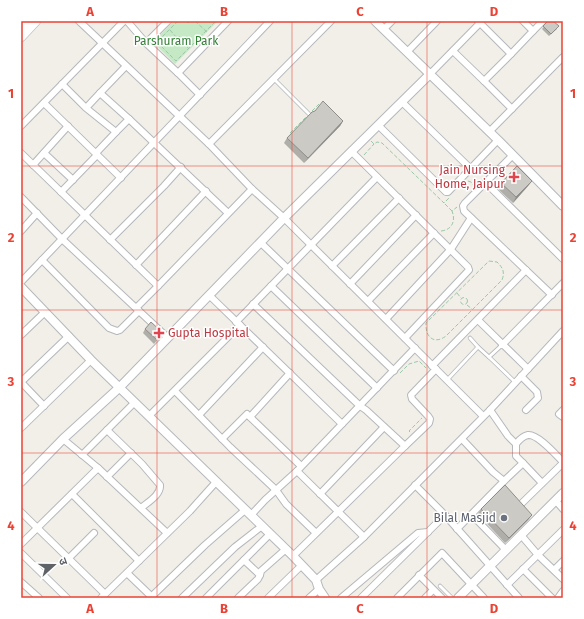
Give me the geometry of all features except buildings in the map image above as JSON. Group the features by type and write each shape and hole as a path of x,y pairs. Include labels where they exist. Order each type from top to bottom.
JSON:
{"main road":[{"path":"21,26 26,21"},
{"path":"21,37 36,21"}],"street":[{"path":"79,21 209,144 252,189 284,218 484,415"},
{"path":"21,126 125,21 200,95"},
{"path":"146,43 168,21"},
{"path":"178,72 228,21"},
{"path":"209,144 331,21"},
{"path":"375,21 408,51 563,206"},
{"path":"384,29 392,21"},
{"path":"408,51 437,21"},
{"path":"523,21 533,31"},
{"path":"484,81 543,21"},
{"path":"21,282 268,22"},
{"path":"21,482 63,439 120,387 260,242 453,51 479,22 511,54"},
{"path":"453,51 512,109"},
{"path":"489,132 563,57"},
{"path":"86,108 126,66"},
{"path":"62,84 86,108 116,132"},
{"path":"100,93 181,167 228,213"},
{"path":"402,102 471,169"},
{"path":"44,103 121,178"},
{"path":"61,192 116,132 129,120"},
{"path":"378,125 446,192 451,190 498,140"},
{"path":"33,165 68,126"},
{"path":"351,151 416,216 436,232 468,267 469,270 405,338"},
{"path":"21,153 158,286"},
{"path":"44,153 73,180"},
{"path":"513,155 463,206 464,211 552,295"},
{"path":"110,240 181,167"},
{"path":"149,416 175,391 270,286 377,176"},
{"path":"486,183 563,259"},
{"path":"42,260 109,328 118,331 158,286 252,189"},
{"path":"136,265 206,191"},
{"path":"21,197 62,239 168,338"},
{"path":"332,266 399,198"},
{"path":"21,231 37,213"},
{"path":"350,284 416,216"},
{"path":"386,319 451,249 471,218"},
{"path":"368,301 436,232"},
{"path":"260,242 394,371"},
{"path":"293,556 429,423 430,419 412,399 411,395 434,367 526,270"},
{"path":"502,344 563,283"},
{"path":"270,286 377,388"},
{"path":"21,287 91,360 293,556 316,580 319,589 325,598"},
{"path":"209,295 342,424"},
{"path":"253,304 360,406 405,446"},
{"path":"21,335 45,312"},
{"path":"478,320 528,369"},
{"path":"484,415 563,331"},
{"path":"316,580 364,537 462,438 563,331"},
{"path":"44,406 21,382 69,336"},
{"path":"199,415 263,347"},
{"path":"127,573 152,598 205,545 248,513 299,469 415,348"},
{"path":"21,428 91,360"},
{"path":"250,417 290,373"},
{"path":"521,376 537,392 538,398 526,410"},
{"path":"175,391 222,439 276,490 286,504 316,533"},
{"path":"82,455 135,402"},
{"path":"490,410 508,436 516,444 516,456 542,483"},
{"path":"563,410 559,414 563,417"},
{"path":"222,439 247,414 299,469 320,494 364,537"},
{"path":"320,494 384,427"},
{"path":"107,430 160,485 160,489 157,494 141,508"},
{"path":"516,444 522,438 529,435 536,436 563,462 519,504 524,510"},
{"path":"462,438 493,472 507,491"},
{"path":"63,439 98,468 167,533"},
{"path":"107,477 130,453"},
{"path":"457,529 523,463"},
{"path":"21,544 98,468"},
{"path":"21,512 69,558 103,596 190,511 216,482"},
{"path":"415,485 445,515 519,598"},
{"path":"458,598 521,535 532,519 556,501 563,493"},
{"path":"72,494 139,561"},
{"path":"556,501 563,509"},
{"path":"361,598 445,515"},
{"path":"472,515 506,550"},
{"path":"182,598 235,547 262,526"},
{"path":"507,585 563,530"},
{"path":"340,598 418,532 428,532"},
{"path":"69,558 94,533"},
{"path":"206,598 270,534"},
{"path":"521,535 538,555 563,579"},
{"path":"238,598 258,579 261,571 286,549"},
{"path":"21,553 67,598"},
{"path":"397,598 442,553 484,598"},
{"path":"244,560 260,575"},
{"path":"554,570 563,561"},
{"path":"268,598 302,566"},
{"path":"523,570 552,598"},
{"path":"419,575 442,598"},
{"path":"21,582 39,598"},
{"path":"309,598 319,589"},
{"path":"425,598 433,590"},
{"path":"558,598 563,591"}],"lane":[{"path":"274,79 309,114"},
{"path":"470,338 515,382"},
{"path":"489,358 502,344"},
{"path":"447,380 478,347"},
{"path":"440,586 452,598"}],"path":[{"path":"178,21 157,42 176,61 216,21"},
{"path":"187,21 188,23 190,21"},
{"path":"195,21 212,37"},
{"path":"170,30 177,38 177,43 183,43"},
{"path":"177,38 182,38 183,43 188,48"},
{"path":"290,133 319,104"},
{"path":"366,136 374,144"},
{"path":"364,157 364,154 374,144 377,142 382,143 452,211 454,217 452,226 443,231 436,232"},
{"path":"465,182 471,182 473,184 473,190"},
{"path":"444,204 449,198"},
{"path":"452,211 458,206"},
{"path":"489,261 497,262 503,270 504,275 502,280 454,329 439,340 430,338 427,333 426,323 457,293 489,261"},
{"path":"457,293 462,298 466,298 466,304"},
{"path":"462,298 460,301 461,304 466,304 473,309"},
{"path":"454,329 457,332"}],"green space":[{"name":"Parshuram Park","path":"174,21 218,21 175,64 153,42"}],"place":[{"name":"Jain Nursing Home, Jaipur","path":"514,177"},
{"name":"Gupta Hospital","path":"159,333"},
{"name":"Bilal Masjid","path":"504,518"}]}
